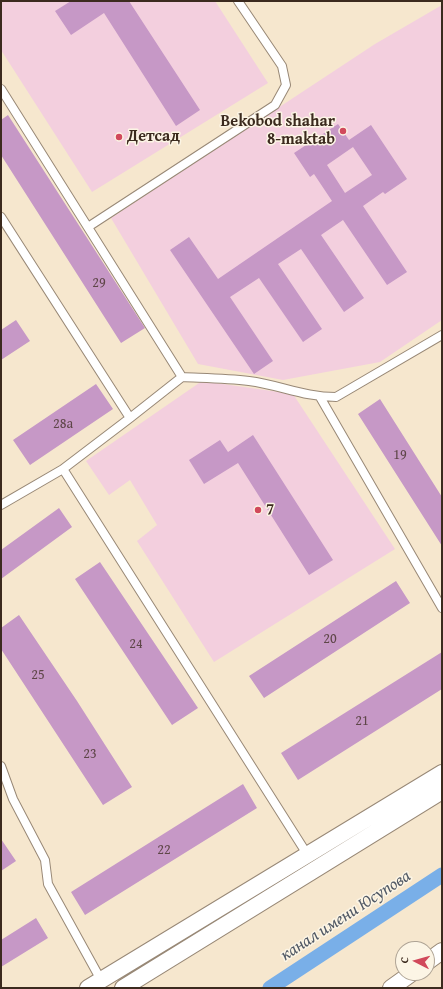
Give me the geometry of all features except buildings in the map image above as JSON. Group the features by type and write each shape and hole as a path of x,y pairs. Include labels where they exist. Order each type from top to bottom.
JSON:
{"street":[{"path":"94,984 442,773"},
{"path":"123,988 442,791"},
{"path":"392,988 401,981"}],"lane":[{"path":"88,227 275,105 286,84 282,66 238,1"},
{"path":"2,93 182,377"},
{"path":"1,217 130,418"},
{"path":"1,505 62,469 182,377 250,381 302,394 320,397 336,397 442,335"},
{"path":"320,397 442,608"},
{"path":"62,469 307,854"},
{"path":"1,766 13,799 46,860 48,884 94,984"}],"shaded area":[{"name":"Детсад","path":"1,1 215,1 268,83 92,192 1,50"},
{"name":"Bekobod shahar 8-maktab","path":"442,5 442,320 380,362 283,380 198,364 111,218 375,44"},
{"name":"7","path":"202,381 293,394 395,549 214,662 137,541 157,525 130,480 109,495 86,461"}],"waterway":[{"name":"канал имени Юсупова","path":"270,988 442,875"}],"place":[{"name":"Bekobod shahar 8-maktab","path":"343,131"},
{"name":"Детсад","path":"119,137"},
{"name":"7","path":"258,510"}]}
